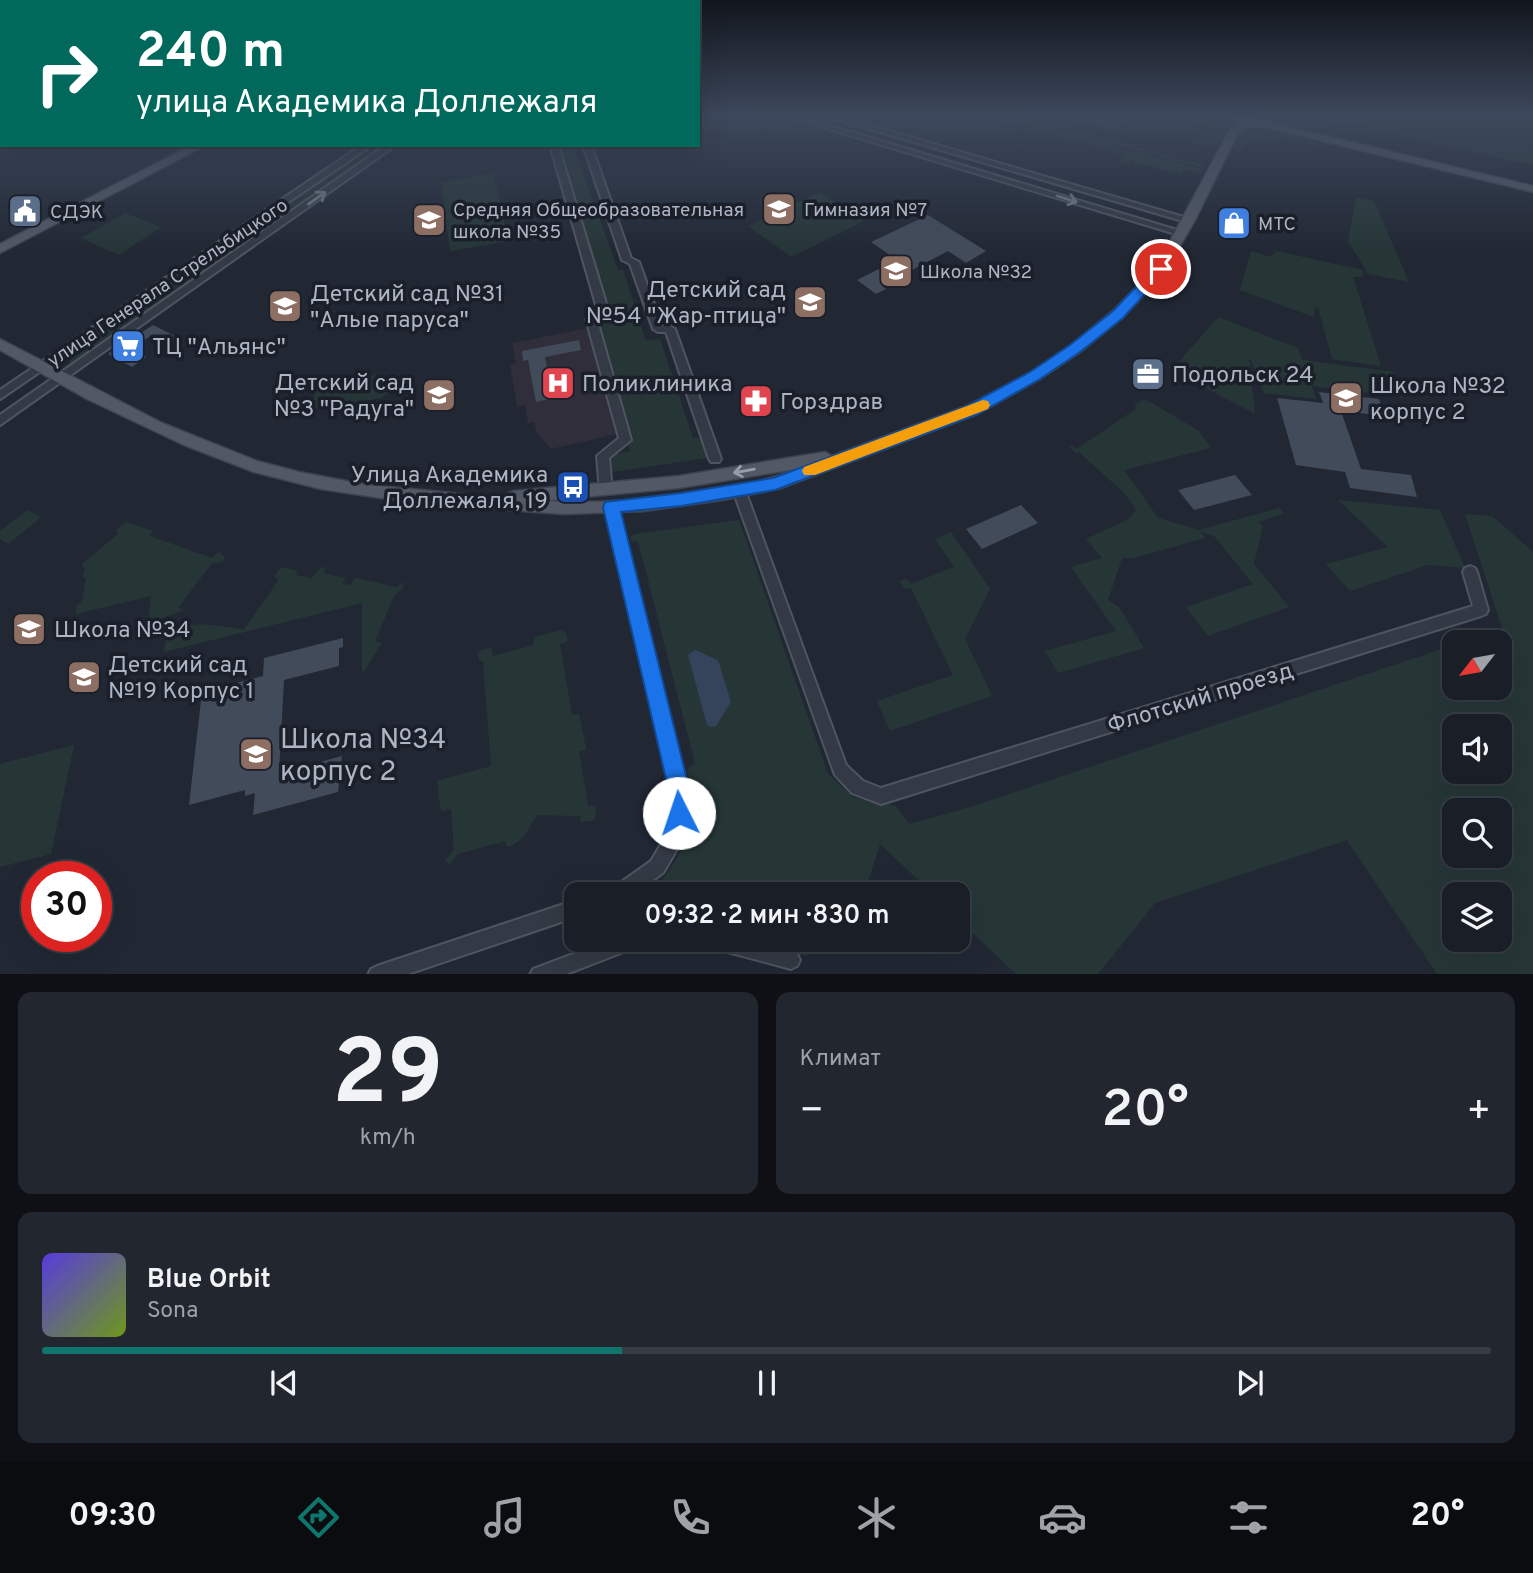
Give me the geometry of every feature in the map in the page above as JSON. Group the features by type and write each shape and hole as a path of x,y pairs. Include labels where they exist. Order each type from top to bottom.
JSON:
{"main road":[{"path":"0,249 169,161"},
{"path":"0,344 40,368 172,433 254,466 330,484 392,494 459,500 565,501 611,507 739,491 775,484 972,410 1035,376 1075,349 1145,288 1186,227 1216,161"},
{"path":"1428,161 1532,187"},
{"path":"565,501 606,491 679,482 864,451"},
{"path":"774,466 777,474 775,484"}],"street":[{"name":"улица Генерала Стрельбицкого","path":"0,395 344,161"},
{"name":"улица Генерала Стрельбицкого","path":"0,421 369,161"},
{"path":"559,161 604,313 591,319 625,440 603,456 606,491"},
{"path":"593,161 627,260 634,262 658,329 670,328 715,459"},
{"path":"949,161 1186,227"},
{"path":"979,161 1186,227"},
{"path":"252,224 270,231"},
{"path":"739,491 840,770 858,787 881,796"},
{"path":"611,507 681,796 678,831 657,867 636,882"},
{"name":"Флотский проезд","path":"881,796 1481,610 1470,572"},
{"path":"380,974 564,912"},
{"path":"542,974 601,952"},
{"path":"761,952 791,960"}],"shaded area":[{"path":"349,161 363,161 269,227 260,224"},
{"path":"565,161 579,161 618,270 623,270 646,341 660,339 693,438 702,438 707,458 606,473 603,457 630,451 598,324 611,321"},
{"path":"1173,161 1202,169 1200,173 1184,170 1181,175 1134,162"},
{"path":"1179,161 1204,165 1203,168"},
{"path":"494,173 508,241 450,251 441,182"},
{"path":"820,192 864,221 791,257 748,226"},
{"path":"1356,198 1374,201 1409,282 1368,274 1348,241"},
{"path":"125,213 161,227 119,255 81,238"},
{"path":"254,227 264,231 73,364 63,357"},
{"path":"1251,251 1271,257 1276,251 1363,270 1363,277 1353,277 1381,366 1332,359 1318,307 1314,309 1314,317 1240,290"},
{"path":"1218,317 1298,348 1302,360 1394,372 1403,397 1312,386 1316,399 1264,393 1249,356 1255,414 1172,370"},
{"name":"Поликлиника","path":"589,328 617,434 551,449 536,431 534,422 528,423 525,405 517,407 510,364 516,363 512,343"},
{"path":"382,374 388,377 388,392 382,398 320,409 313,406 314,391 321,385"},
{"path":"1145,399 1199,431 1211,448 1124,470 1158,518 1199,530 1279,508 1284,514 1258,522 1263,526 1254,564 1289,607 1208,636 1186,607 1253,584 1214,536 1200,531 1205,538 1134,558 1122,558 1108,600 1119,607 1144,648 1058,673 1045,651 1116,631 1071,567 1102,558 1086,539 1129,519 1136,510 1125,494 1079,452 1076,453 1069,447 1077,449 1137,408 1134,405"},
{"path":"1338,500 1440,510 1465,568 1428,565 1350,591 1326,564 1388,547"},
{"path":"27,510 41,517 8,544 0,539 0,531"},
{"path":"1465,514 1492,516 1533,552 1533,974 1437,974 1347,840 1155,903 1098,974 1016,974 970,930 970,882 920,882 880,844 868,882 660,882 683,846 691,803 687,769 695,763 638,541 631,542 630,537 634,534 739,520 828,774 853,797 896,806 909,824 964,809 1442,649 1442,700 1512,700 1512,630 1496,630 1502,628"},
{"path":"126,522 153,531 150,536 212,558 219,552 225,558 222,562 211,564 178,608 184,610 148,623 151,596 76,614 77,604 82,603 86,578 83,577 85,569 81,565 119,533 116,530"},
{"path":"951,532 990,589 965,639 992,696 890,731 877,701 953,675 911,588 904,589 900,581 906,579 911,584 954,567 935,539"},
{"path":"281,567 298,571 296,575 312,578 321,567 326,568 323,573 346,578 342,584 351,585 355,578 396,587 403,582 403,588 394,596 375,641 382,643 362,675 362,603 164,652 166,637 154,635 166,630 188,625 209,625 244,630 279,579 274,577"},
{"path":"562,630 567,635 567,642 560,644 572,715 579,714 586,749 579,752 588,806 596,806 595,820 581,822 580,816 537,815 525,834 513,845 507,847 505,841 458,854 450,864 445,861 454,849 451,809 441,811 437,781 491,766 483,661 479,661 478,652 491,647 493,656 534,645 534,637"},
{"path":"74,745 51,854 0,867 0,764"},
{"path":"788,952 813,952 805,956"}],"water":[{"path":"695,650 718,660 731,702 716,726 707,725 688,655"}],"building":[{"name":"Школа №32","path":"928,215 986,251 966,263 948,251 882,286 886,289 876,294 857,280 897,260 871,242"},
{"name":"ТЦ \"Альянс\"","path":"153,325 177,337 167,343 152,335 131,349 146,357 132,367 108,354"},
{"path":"579,340 581,350 545,357 553,398 536,402 528,360 523,361 522,351"},
{"name":"Школа №32 корпус 2","path":"1319,392 1379,399 1386,416 1341,411 1361,469 1411,475 1417,497 1350,488 1345,472 1296,465 1277,398 1323,403"},
{"path":"1235,475 1252,495 1194,510 1178,490"},
{"path":"1021,505 1038,523 982,549 966,529"},
{"name":"Школа №34 корпус 2","path":"343,638 343,647 339,648 339,666 284,680 279,773 342,756 338,792 253,815 255,793 245,796 245,790 189,805 202,692 263,676 264,658"}],"slow traffic":[{"path":"809,471 983,405"}],"place":[{"name":"Гимназия №7","path":"779,209"},
{"name":"СДЭК","path":"25,211"},
{"name":"Средняя Общеобразовательная школа №35","path":"429,220"},
{"name":"МТС","path":"1234,223"},
{"name":"Школа №32","path":"896,271"},
{"name":"Детский сад №54 \"Жар-птица\"","path":"810,302"},
{"name":"Детский сад №31 \"Алые паруса\"","path":"285,306"},
{"name":"ТЦ \"Альянс\"","path":"128,346"},
{"name":"Подольск 24","path":"1148,374"},
{"name":"Поликлиника","path":"558,383"},
{"name":"Детский сад №3 \"Радуга\"","path":"439,395"},
{"name":"Школа №32 корпус 2","path":"1346,398"},
{"name":"Горздрав","path":"756,401"},
{"name":"Улица Академика Доллежаля, 19","path":"573,487"},
{"name":"Школа №34","path":"29,629"},
{"name":"Детский сад №19 Корпус 1","path":"84,677"},
{"name":"Школа №34 корпус 2","path":"256,754"}],"route":[{"path":"679,813 681,796 611,507 681,500 775,484 972,410 1035,376 1075,349 1118,314 1161,269"}]}
